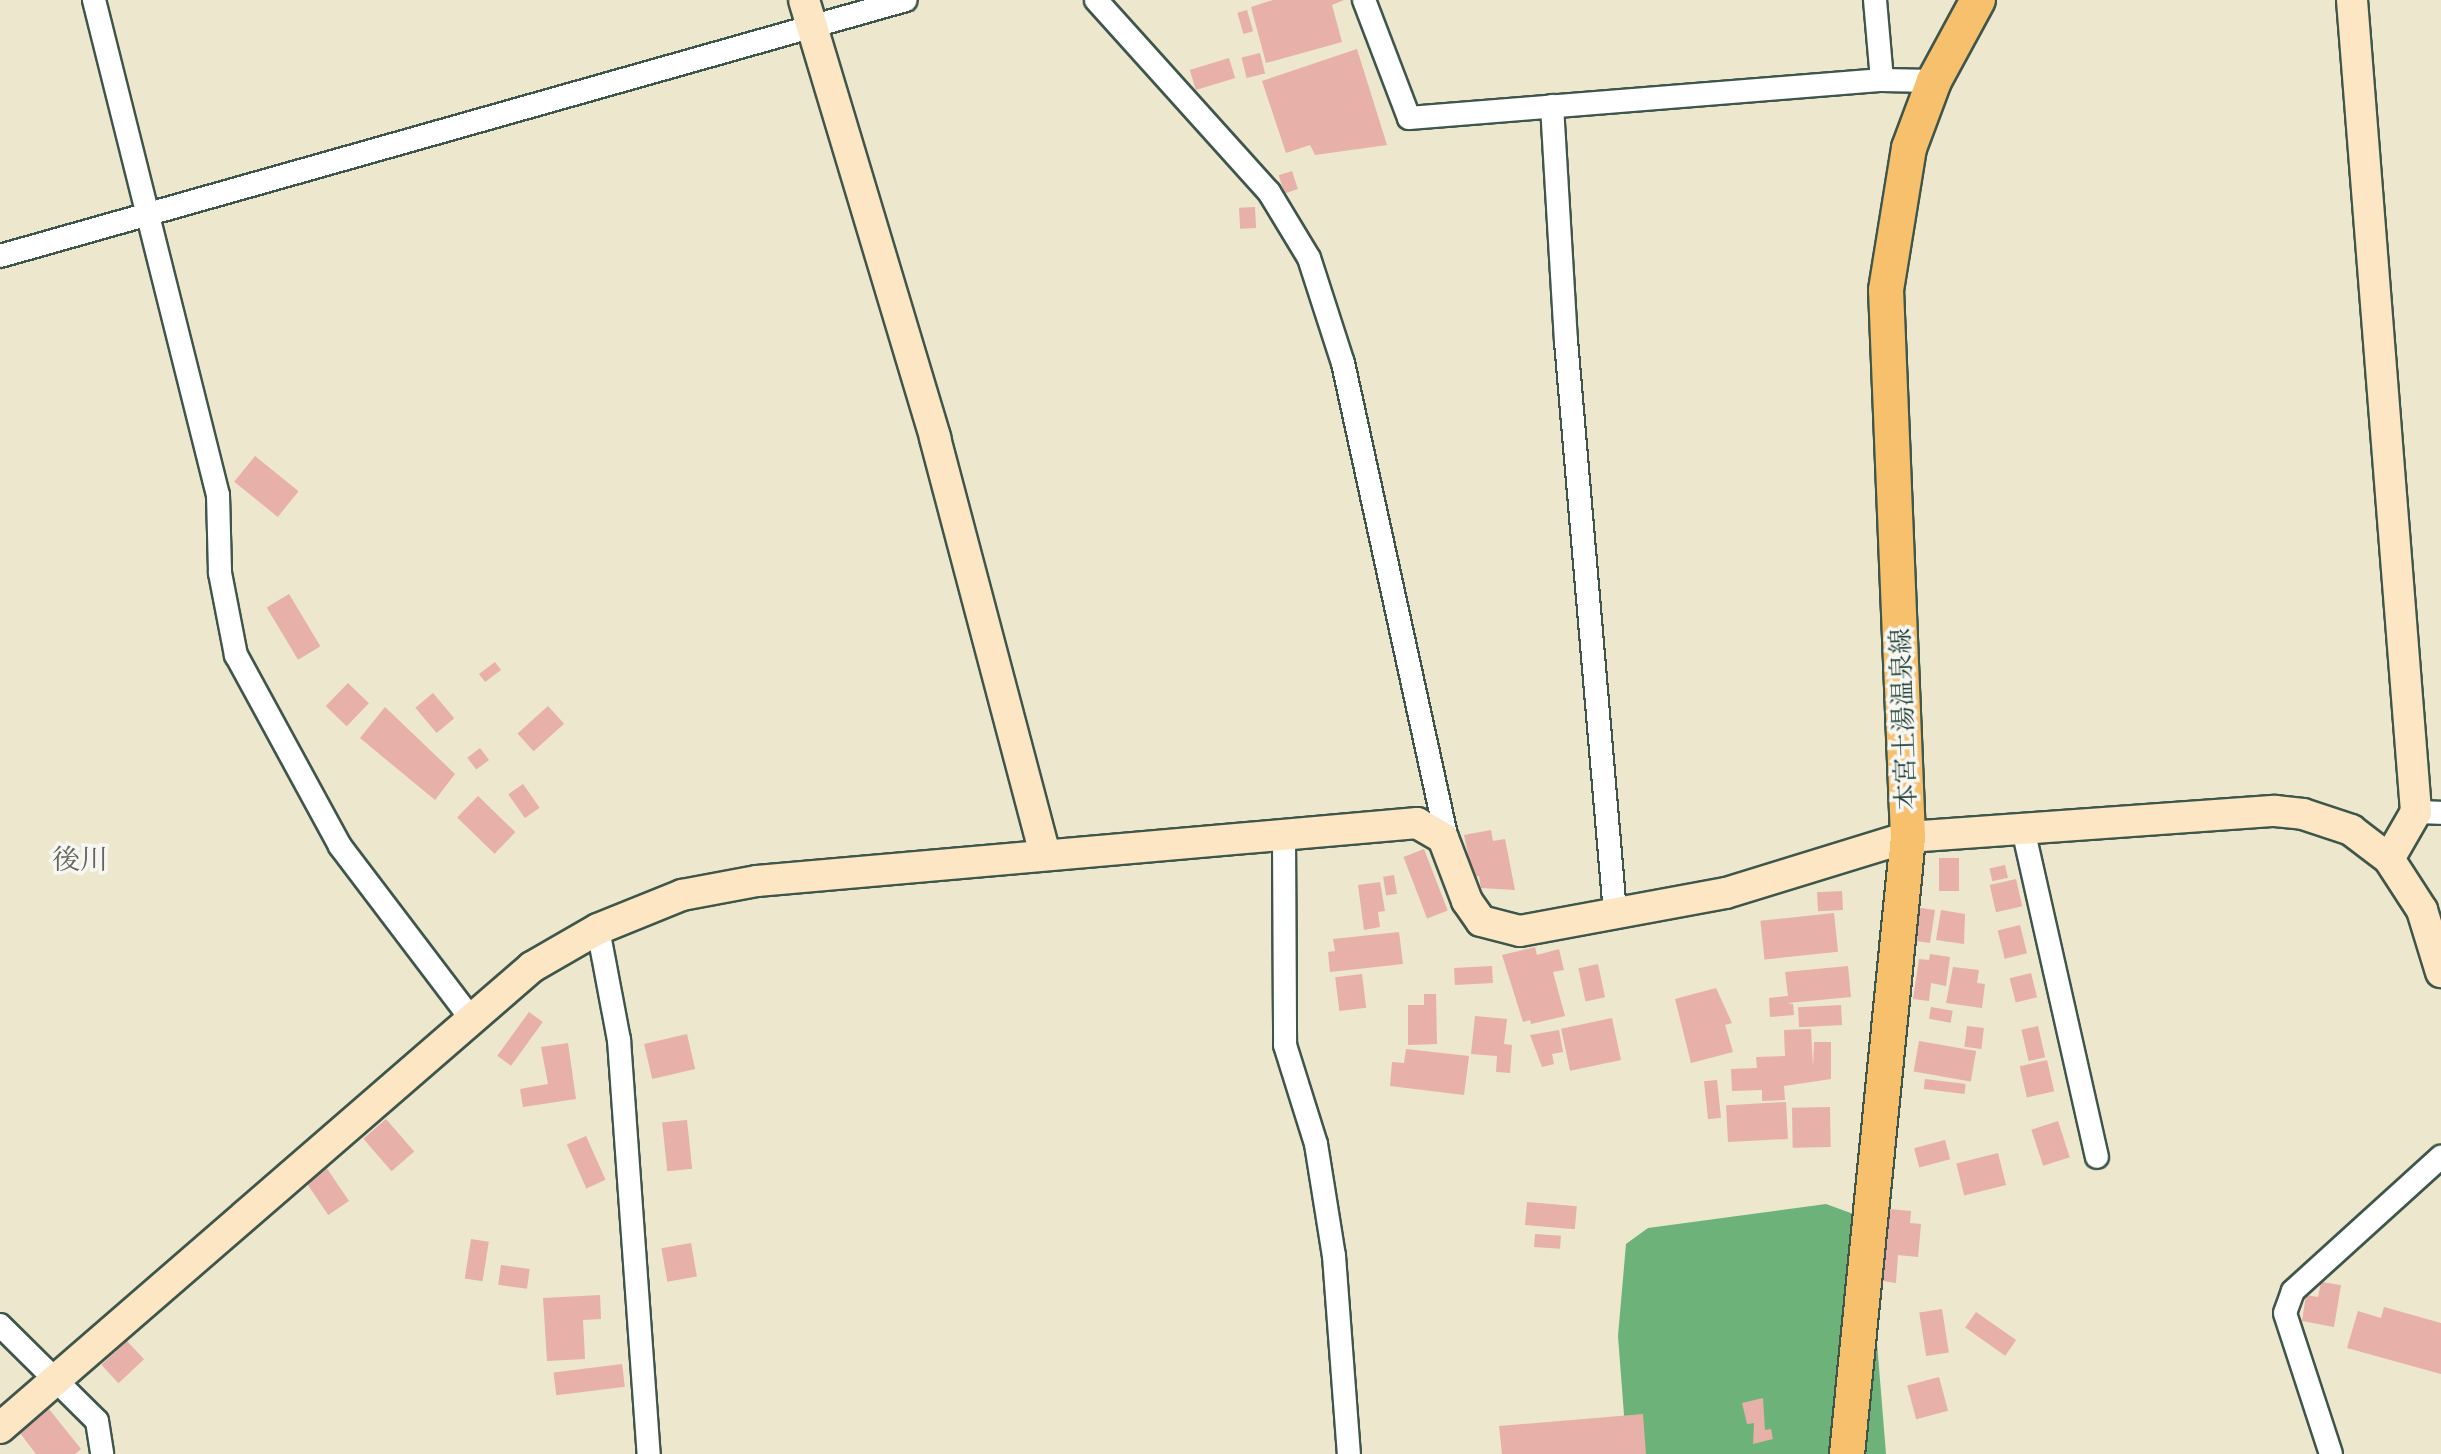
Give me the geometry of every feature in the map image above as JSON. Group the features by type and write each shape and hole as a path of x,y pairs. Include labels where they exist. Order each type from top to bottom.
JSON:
{"main road":[{"name":"本宮土湯温泉線","path":"1847,1454 1908,837 1886,290 1909,148 1934,81 1978,0"}],"street":[{"path":"94,0 151,215 173,328 218,495 220,573 236,655 340,846 470,1017"},
{"path":"0,256 151,215 808,13 906,0"},
{"path":"1096,0 1222,135 1269,192 1309,258 1343,363 1449,849 1473,912 1491,927 1520,931 1726,893 1908,837 2275,811 2303,814 2351,830 2389,859 2422,910 2441,972"},
{"path":"1364,0 1409,118 1882,80 1934,81"},
{"path":"1875,0 1882,80"},
{"path":"2352,0 2428,813 2389,859"},
{"path":"808,13 935,438 1045,854"},
{"path":"1552,106 1566,341 1615,913"},
{"path":"0,1428 470,1017 532,967 598,929 682,895 757,881 1417,823 1436,831 1449,849"},
{"path":"2023,829 2097,1157"},
{"path":"1284,836 1285,1045 1316,1144 1334,1256 1349,1454"},
{"path":"598,929 619,1040 649,1454"},
{"path":"2331,1454 2285,1313 2293,1291 2441,1157"},
{"path":"0,1325 58,1378 97,1421 102,1454"}],"green space":[{"path":"1826,1204 1867,1219 1886,1454 1627,1454 1618,1336 1626,1244 1648,1228"}],"building":[{"path":"1273,0 1344,0 1332,5 1342,42 1266,63 1251,7"},
{"path":"1247,10 1253,31 1243,34 1237,13"},
{"path":"1357,49 1387,145 1315,155 1310,145 1286,153 1262,81"},
{"path":"1260,53 1265,73 1247,78 1242,58"},
{"path":"1229,58 1235,78 1196,90 1190,70"},
{"path":"1292,171 1298,189 1285,193 1279,175"},
{"path":"1255,207 1256,228 1240,229 1239,208"},
{"path":"255,456 299,491 278,517 234,482"},
{"path":"289,594 320,646 298,660 267,607"},
{"path":"495,662 501,670 485,682 479,674"},
{"path":"348,683 369,703 347,726 326,706"},
{"path":"433,693 454,718 437,733 415,708"},
{"path":"548,706 564,724 534,751 518,733"},
{"path":"385,707 455,774 435,800 360,738"},
{"path":"480,748 489,760 476,770 467,758"},
{"path":"523,784 540,808 525,818 508,794"},
{"path":"478,796 515,832 495,854 457,818"},
{"path":"1491,830 1493,841 1505,839 1515,890 1481,888 1479,876 1473,877 1464,835"},
{"path":"1424,849 1448,911 1427,919 1403,857"},
{"path":"1939,858 1959,858 1959,891 1939,891"},
{"path":"2005,865 2008,878 1992,881 1989,869"},
{"path":"1394,875 1397,894 1386,895 1383,877"},
{"path":"2016,879 2022,906 1996,912 1990,885"},
{"path":"1380,882 1385,911 1378,912 1380,927 1364,930 1358,885"},
{"path":"1842,891 1843,910 1818,911 1817,892"},
{"path":"1915,907 1935,910 1930,943 1916,941"},
{"path":"1941,910 1965,914 1964,944 1936,940"},
{"path":"1834,913 1838,952 1764,960 1760,921"},
{"path":"2020,925 2027,953 2005,959 1998,931"},
{"path":"1399,932 1403,964 1330,972 1328,952 1335,951 1333,939"},
{"path":"1535,947 1537,955 1559,949 1564,970 1553,972 1565,1016 1531,1024 1530,1020 1523,1022 1502,955"},
{"path":"1930,954 1950,957 1946,986 1931,983 1929,1001 1913,999 1919,959 1929,960"},
{"path":"1598,964 1605,997 1586,1001 1578,968"},
{"path":"1492,966 1493,983 1455,985 1454,968"},
{"path":"1848,966 1851,997 1787,1003 1793,1004 1794,1015 1770,1017 1769,998 1788,996 1785,972"},
{"path":"1953,967 1979,970 1977,983 1985,984 1982,1008 1946,1003"},
{"path":"2031,973 2037,997 2016,1003 2010,978"},
{"path":"1362,974 1366,1008 1339,1011 1335,977"},
{"path":"1716,988 1732,1023 1725,1025 1733,1052 1691,1063 1675,999"},
{"path":"1424,994 1436,994 1437,1044 1408,1045 1408,1005 1424,1005"},
{"path":"1841,1005 1842,1025 1799,1027 1798,1007"},
{"path":"1931,1007 1953,1011 1951,1023 1929,1019"},
{"path":"529,1012 543,1022 511,1066 497,1056"},
{"path":"1475,1016 1507,1019 1504,1044 1512,1045 1510,1073 1496,1072 1497,1056 1471,1054"},
{"path":"1612,1018 1621,1060 1570,1071 1561,1029"},
{"path":"1967,1026 1984,1028 1981,1049 1964,1047"},
{"path":"2038,1026 2045,1057 2029,1061 2021,1030"},
{"path":"1811,1029 1813,1067 1814,1042 1831,1042 1831,1079 1784,1086 1785,1100 1762,1101 1762,1090 1732,1091 1731,1069 1757,1068 1756,1057 1785,1056 1784,1030"},
{"path":"1559,1030 1563,1052 1552,1054 1554,1064 1542,1067 1530,1035"},
{"path":"687,1034 695,1069 652,1079 644,1044"},
{"path":"1919,1041 1976,1051 1971,1082 1914,1072"},
{"path":"568,1043 576,1099 523,1107 520,1089 548,1084 541,1047"},
{"path":"1406,1049 1469,1056 1464,1095 1390,1086 1392,1062 1404,1063"},
{"path":"2047,1060 2054,1091 2027,1097 2020,1066"},
{"path":"1925,1079 1966,1084 1964,1094 1924,1089"},
{"path":"1717,1080 1721,1118 1708,1119 1704,1081"},
{"path":"1786,1102 1788,1139 1728,1142 1726,1105"},
{"path":"1830,1107 1831,1147 1793,1148 1792,1108"},
{"path":"386,1119 414,1151 392,1171 363,1139"},
{"path":"687,1120 692,1169 667,1171 662,1123"},
{"path":"2058,1121 2070,1157 2043,1166 2031,1130"},
{"path":"586,1136 606,1180 586,1188 567,1145"},
{"path":"1945,1140 1950,1159 1919,1168 1914,1148"},
{"path":"1998,1153 2006,1185 1964,1195 1956,1163"},
{"path":"326,1167 349,1201 328,1215 305,1181"},
{"path":"1527,1202 1577,1206 1575,1229 1525,1225"},
{"path":"1889,1209 1911,1211 1910,1223 1921,1224 1918,1257 1898,1255 1896,1283 1883,1281"},
{"path":"1535,1234 1561,1236 1560,1249 1534,1247"},
{"path":"471,1239 489,1242 483,1281 465,1279"},
{"path":"691,1243 697,1276 667,1282 661,1248"},
{"path":"501,1265 530,1269 527,1289 498,1285"},
{"path":"2321,1282 2341,1285 2334,1327 2302,1321 2306,1295 2318,1297"},
{"path":"600,1295 601,1319 583,1320 585,1359 547,1361 543,1298"},
{"path":"2384,1307 2441,1323 2441,1374 2347,1348 2358,1311 2381,1318"},
{"path":"1942,1309 1949,1352 1926,1356 1919,1313"},
{"path":"1976,1312 2016,1340 2005,1356 1965,1328"},
{"path":"127,1341 144,1359 118,1383 101,1365"},
{"path":"622,1364 625,1387 556,1395 554,1372"},
{"path":"1939,1377 1948,1411 1916,1419 1907,1386"},
{"path":"1763,1398 1765,1430 1771,1429 1773,1439 1753,1444 1754,1423 1747,1424 1742,1403"},
{"path":"49,1409 81,1449 75,1454 36,1454 20,1433"},
{"path":"1643,1414 1646,1454 1502,1454 1499,1426"}],"district":[{"name":"後川","path":"80,859"}]}
